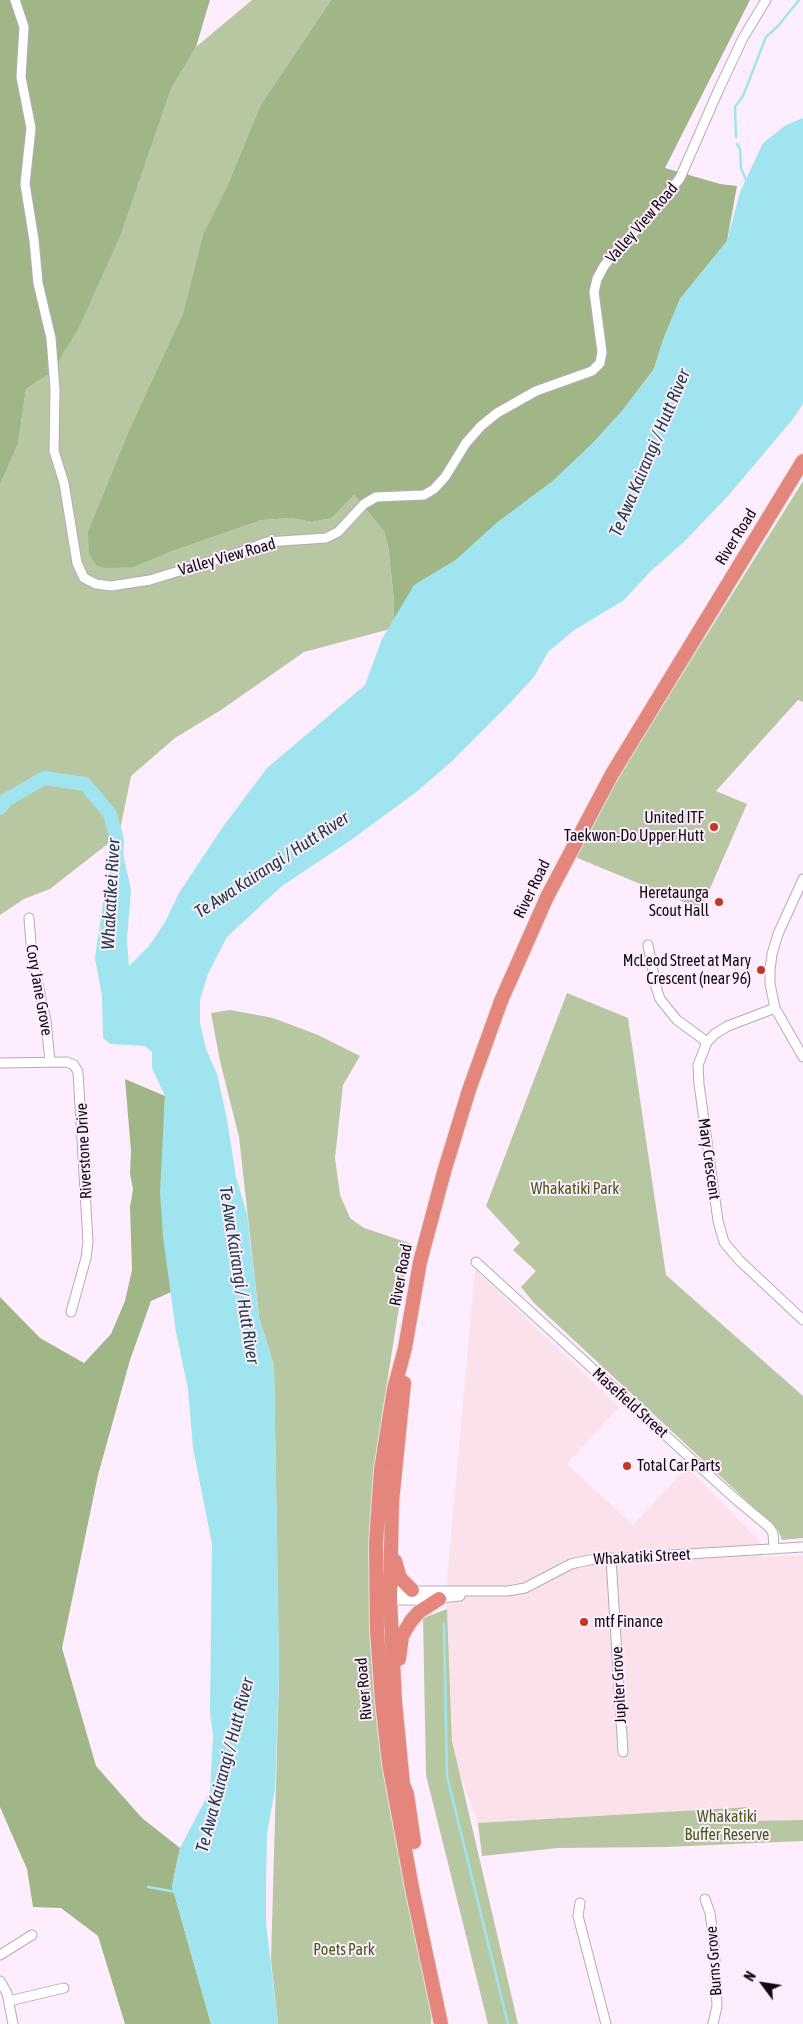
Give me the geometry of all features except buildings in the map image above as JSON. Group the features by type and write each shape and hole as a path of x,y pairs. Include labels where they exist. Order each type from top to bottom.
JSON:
{"highway":[{"name":"River Road","path":"441,2024 413,1893 389,1763 382,1701 376,1596 376,1543 381,1470 394,1389 405,1348 420,1262 456,1131 501,1001 530,932 568,855 612,774 803,461"},
{"name":"River Road","path":"405,1348 390,1539 390,1598 395,1702 403,1784 407,1794 419,1874 449,2024"},
{"path":"387,1441 383,1582 385,1592 390,1598 386,1603 384,1613 388,1705 395,1764 394,1786"},
{"path":"395,1475 397,1488 396,1570 400,1578 412,1590"},
{"path":"407,1794 408,1784 399,1672 400,1646 402,1636 411,1621 419,1612 439,1599"}],"street":[{"name":"Valley View Road","path":"15,0 24,27 21,77 31,128 25,184 34,240 38,283 51,338 55,389 54,451 64,483 77,563 84,578 96,584 111,586 150,580 268,542 326,538 338,532 364,504 376,497 424,495 434,489 446,477 466,443 481,426 497,413 536,392 592,371 600,363 602,352 594,292 597,279 615,252 655,210 680,178 719,89 744,38 766,0"},
{"path":"802,884 778,934 770,961 770,984 775,1008 787,1032 803,1056"},
{"name":"Cory Jane Grove","path":"28,918 31,950 46,1021 50,1062"},
{"path":"648,945 660,999 677,1020 707,1042 716,1033 728,1026 775,1008"},
{"name":"Mary Crescent","path":"707,1042 698,1065 699,1084 721,1236 728,1248 739,1260 803,1320"},
{"name":"Riverstone Drive","path":"0,1063 67,1062 74,1065 78,1072 80,1080 88,1242 86,1258 71,1312"},
{"name":"Masefield Street","path":"476,1262 732,1496 769,1527 773,1533 774,1549"},
{"name":"Whakatiki Street","path":"390,1598 399,1600 439,1599 525,1588 575,1562 611,1558 803,1547"},
{"name":"Jupiter Grove","path":"611,1558 623,1752"},
{"name":"Whakatiki Street","path":"390,1598 398,1590 488,1592"},
{"name":"Burns Grove","path":"705,1899 710,1913 714,1942 717,2006 713,2024"},
{"path":"580,1904 578,1916 606,2024"},
{"path":"0,1955 32,1935"},
{"path":"0,1981 7,1993 13,2024"},
{"path":"9,2000 64,1988"}],"shaded area":[{"path":"475,1269 619,1407 567,1464 633,1525 687,1467 759,1540 762,1557 803,1555 803,1820 751,1821 749,1807 478,1823 453,1756 447,1609 447,1579"}],"green space":[{"path":"0,0 210,0 196,47 171,89 122,232 78,329 51,373 26,389 18,444 0,485"},
{"path":"252,0 331,0 260,106 228,184 203,234 183,313 129,430 88,531 134,567 173,551 262,520 291,518 312,522 332,518 354,495 384,531 388,546 394,600 394,628 304,652 221,710 175,738 131,776 119,835 50,889 24,899 0,915 0,485 18,444 26,389 51,373 122,232 171,89 196,47"},
{"path":"331,0 750,0 665,168 720,184 737,186 727,241 680,299 663,340 654,369 623,410 593,443 553,481 498,522 427,586 394,628 394,600 388,546 384,531 354,495 332,518 312,522 291,518 262,520 173,551 134,567 106,568 97,566 89,554 88,531 129,430 183,313 203,234 228,184 260,106"},
{"path":"803,481 803,702 798,700 716,791 747,804 701,909 575,857 623,769"},
{"name":"Whakatiki Park","path":"567,993 628,1018 666,1275 803,1396 803,1538 782,1540 778,1530 534,1303 521,1287 536,1271 513,1250 520,1243 486,1206"},
{"name":"Poets Park","path":"230,1010 273,1018 318,1035 360,1056 343,1085 335,1158 340,1195 350,1218 364,1228 412,1244 403,1282 383,1408 375,1479 370,1553 370,1643 375,1703 395,1836 432,2008 431,2024 278,2024 271,1960 279,1676 274,1366 259,1317 239,1137 220,1061 211,1013"},
{"path":"125,1079 165,1096 163,1150 178,1289 151,1301 130,1360 98,1475 62,1648 96,1766 142,1818 180,1848 172,1886 211,2024 125,2024 98,1936 61,1908 33,1907 27,1869 0,1807 0,1297 40,1338 84,1363 111,1334 125,1301 132,1270 130,1207 133,1189 130,1174 131,1151"},
{"path":"447,1609 452,1741 518,2024 488,2024 426,1775 423,1618"},
{"name":"Whakatiki Buffer Reserve","path":"749,1807 751,1821 803,1820 803,1841 666,1847 558,1848 482,1856 478,1823"}],"water":[{"name":"Te Awa Kairangi / Hutt River","path":"803,118 803,404 793,419 728,496 624,600 573,631 548,652 534,677 511,702 451,762 419,790 351,840 282,886 227,937 208,974 200,1000 200,1023 206,1049 217,1074 227,1119 236,1177 247,1214 259,1317 274,1366 279,1676 275,1789 267,1834 266,1882 266,1923 278,2024 211,2024 172,1886 180,1848 210,1791 213,1736 210,1712 212,1544 193,1448 188,1389 176,1332 163,1237 160,1192 165,1096 152,1068 152,1052 145,1046 110,1044 103,1038 102,996 95,958 105,890 119,835 131,890 127,940 129,966 149,946 165,922 179,893 222,828 267,768 365,685 382,639 414,585 457,559 498,522 553,481 593,443 623,410 654,369 663,340 680,299 727,241 740,192 763,143 786,125"}],"waterway":[{"path":"736,137 735,107 743,96 766,37 778,26 799,0"},
{"path":"737,144 740,149 741,168 746,180"},
{"name":"Whakatīkei River","path":"0,808 6,800 44,778 85,784 110,814 117,840 116,861"},
{"path":"444,1624 447,1776 508,2024"},
{"path":"148,1887 176,1892"}],"place":[{"name":"United ITF Taekwon-Do Upper Hutt","path":"714,827"},
{"name":"Heretaunga Scout Hall","path":"719,902"},
{"name":"McLeod Street at Mary Crescent (near 96)","path":"761,970"},
{"name":"Total Car Parts","path":"627,1466"},
{"name":"mtf Finance","path":"584,1622"}]}
